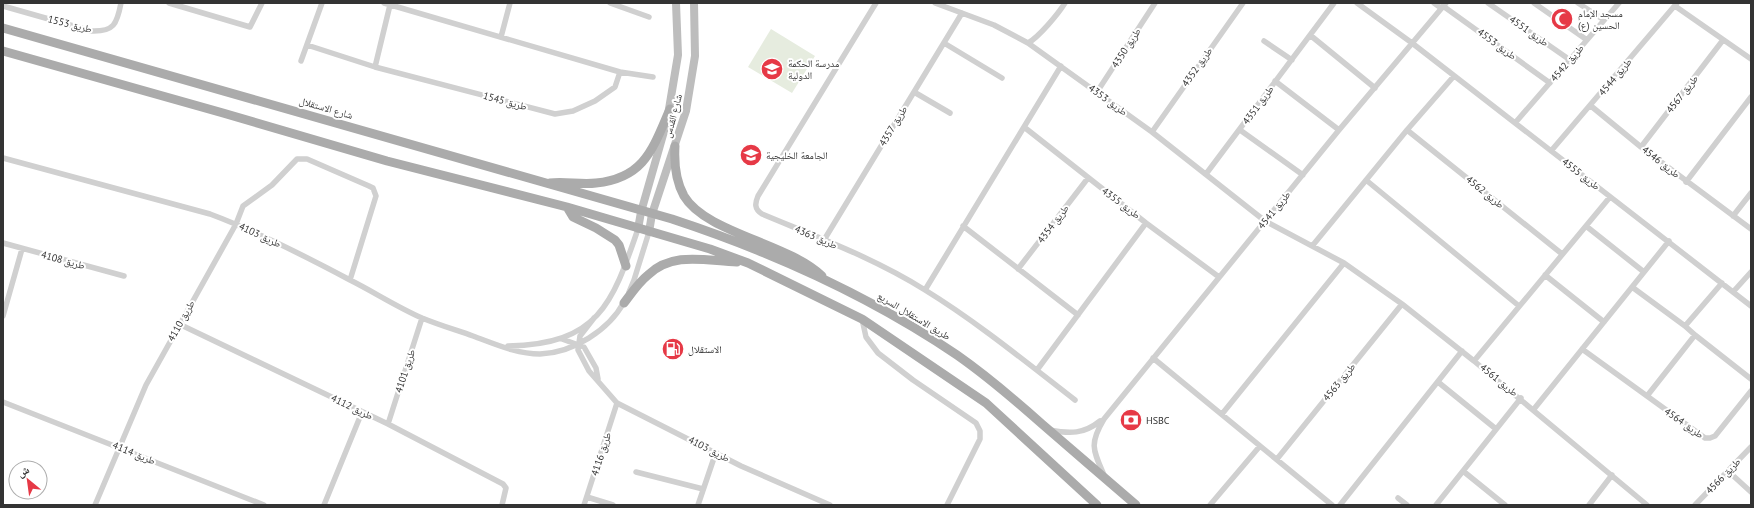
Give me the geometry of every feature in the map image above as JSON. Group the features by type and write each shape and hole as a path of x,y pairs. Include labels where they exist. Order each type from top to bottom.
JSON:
{"main road":[{"name":"شارع القدس","path":"638,229 670,109 678,55 676,3"},
{"name":"شارع القدس","path":"648,232 652,214 686,112 695,56 694,3"},
{"name":"شارع الاستقلال","path":"3,28 388,137 642,212"},
{"path":"3,51 208,108 387,161 567,207 748,263 862,319 986,403 1097,505"},
{"path":"546,184 562,182 581,184 597,183 615,179 633,170 647,158 670,109"},
{"path":"675,146 675,173 685,197 698,211 720,224 784,252 813,267 826,280"},
{"path":"567,207 573,217 596,228 615,240 619,245 626,266"},
{"name":"طريق الاستقلال السريع","path":"642,212 715,234 826,280 872,303 958,356 996,384 1136,505"},
{"path":"624,303 648,275 670,262 695,258 748,263"}],"street":[{"name":"طريق 1553","path":"3,6 91,31 102,31 111,28 117,20 120,3"},
{"path":"169,3 248,27 252,26 262,3"},
{"path":"300,61 322,3"},
{"path":"384,3 620,72 653,78"},
{"path":"501,37 510,3"},
{"path":"610,3 625,5 649,17"},
{"name":"طريق 4363","path":"876,3 756,200 756,207 762,214 863,257 924,290 997,340 1075,400"},
{"name":"طريق 4353","path":"935,3 994,25 1028,43 1152,132 1265,221"},
{"path":"1028,43 1039,34 1065,3"},
{"name":"طريق 4350","path":"1097,92 1155,3"},
{"name":"طريق 4352","path":"1152,132 1242,3"},
{"name":"طريق 4351","path":"1206,174 1240,130 1274,81 1292,60 1334,3"},
{"name":"طريق 4555","path":"1357,3 1412,43 1751,306"},
{"name":"طريق 4553","path":"1434,3 1443,6 1550,82"},
{"name":"طريق 4551","path":"1488,3 1570,60"},
{"path":"1534,3 1587,40"},
{"path":"1578,3 1604,20"},
{"name":"طريق 4542","path":"1515,123 1619,3"},
{"path":"1676,4 1723,40 1751,59"},
{"name":"طريق 4544","path":"1551,151 1591,106 1676,4"},
{"path":"375,67 390,5"},
{"name":"طريق 4541","path":"1104,419 1339,130 1443,6"},
{"name":"طريق 4357","path":"824,240 962,13"},
{"path":"1310,35 1375,88"},
{"name":"طريق 4567","path":"1641,147 1723,40"},
{"path":"1264,41 1292,60"},
{"path":"944,42 1002,78"},
{"name":"طريق 1545","path":"307,45 375,67 555,114 573,111 595,101 616,87 620,72"},
{"path":"924,290 1061,66"},
{"path":"1313,245 1407,130 1454,76"},
{"path":"1274,81 1339,130"},
{"path":"914,92 950,113"},
{"path":"1686,182 1751,97"},
{"name":"طريق 4546","path":"1591,106 1686,182 1751,229"},
{"name":"طريق 4355","path":"1024,127 1146,223 1219,277"},
{"path":"1240,130 1303,175"},
{"name":"طريق 4562","path":"1407,130 1562,254"},
{"name":"طريق 4103","path":"3,158 210,214 236,224 350,280 422,318 503,347 540,354 561,351 578,343 603,327 614,317 624,303 634,280 648,232"},
{"name":"طريق 4110","path":"95,505 146,385 236,224 243,206 272,185 297,159 307,159 369,186 375,192 375,200 350,280"},
{"name":"طريق 4354","path":"1018,269 1088,178"},
{"path":"1366,180 1520,306"},
{"path":"1734,216 1751,193"},
{"path":"1474,361 1610,197"},
{"name":"طريق 4561","path":"1265,221 1313,245 1344,263 1402,304 1521,398 1647,505"},
{"path":"1037,370 1146,223"},
{"path":"963,226 1078,315"},
{"path":"1586,226 1644,272"},
{"name":"طريق 4103","path":"503,347 533,345 562,339 578,331 594,318 606,307 613,295 626,266 638,229"},
{"path":"1534,410 1669,241"},
{"name":"طريق 4108","path":"3,243 124,276"},
{"path":"3,316 22,249"},
{"path":"1222,414 1344,263"},
{"path":"1733,292 1751,272"},
{"path":"1546,275 1604,322"},
{"path":"1685,326 1722,283"},
{"path":"1632,287 1685,326 1751,379"},
{"name":"طريق 4563","path":"1277,459 1402,304"},
{"name":"طريق 4101","path":"388,424 422,318"},
{"path":"578,343 580,336 594,318"},
{"path":"862,319 866,338 878,353 913,380 976,423 980,431 980,439 947,505"},
{"name":"طريق 4112","path":"179,324 388,424 504,485 506,490 502,505"},
{"path":"1647,396 1695,335"},
{"name":"طريق 4103","path":"562,339 578,343 584,347 596,368 598,380 618,403 741,466 830,505"},
{"name":"طريق 4564","path":"1582,349 1702,437 1708,438 1715,436 1751,391"},
{"path":"1340,505 1462,351"},
{"path":"1153,358 1332,505"},
{"path":"1438,382 1496,429"},
{"path":"1436,505 1521,398"},
{"name":"طريق 4114","path":"3,402 264,505"},
{"name":"طريق 4116","path":"584,505 618,403"},
{"path":"324,505 362,412"},
{"path":"1049,430 1065,433 1081,432 1104,419"},
{"path":"1104,419 1095,433 1094,445 1097,459 1106,479"},
{"path":"1210,505 1260,446"},
{"name":"طريق 4566","path":"1696,505 1751,447"},
{"path":"698,505 716,452"},
{"path":"1463,471 1505,505"},
{"path":"1728,471 1751,492"},
{"path":"636,472 703,489"},
{"path":"1589,505 1612,475"},
{"path":"587,497 613,505"},
{"path":"1398,498 1407,505"}],"shaded area":[{"path":"771,29 815,56 792,93 748,67"}],"place":[{"name":"مسجد الإمام الحسين (ع)","path":"1562,19"},
{"name":"مدرسة الحكمة الدولية","path":"772,69"},
{"name":"الجامعة الخليجية","path":"751,155"},
{"name":"الاستقلال","path":"673,349"},
{"name":"HSBC","path":"1131,420"}]}
